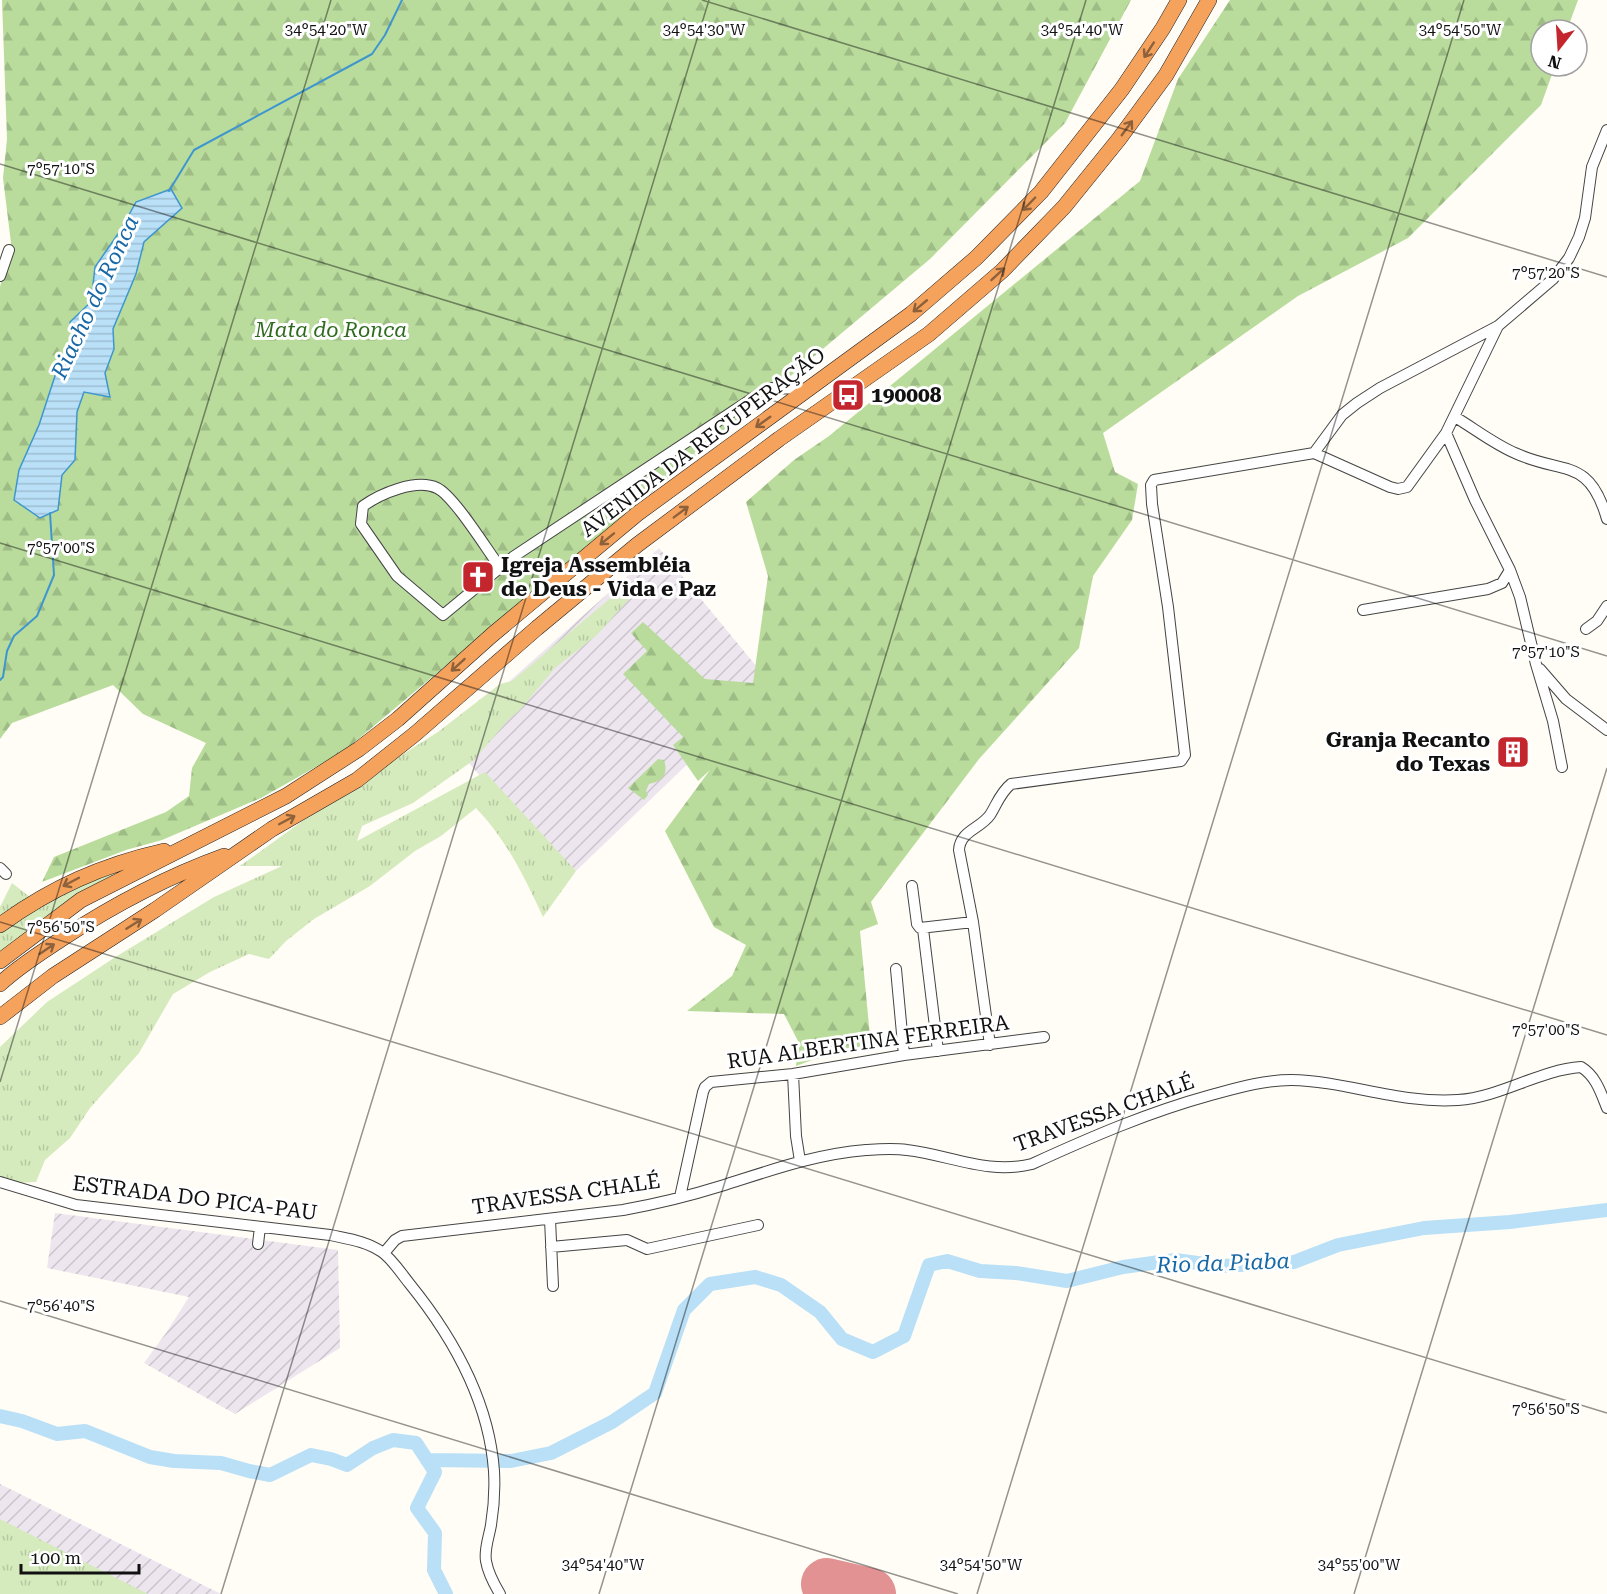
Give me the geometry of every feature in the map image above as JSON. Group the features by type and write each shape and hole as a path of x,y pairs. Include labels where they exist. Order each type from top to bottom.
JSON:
{"highway":[{"name":"AVENIDA DA RECUPERAÇÃO","path":"187,846 286,796 359,749 398,719 492,635 637,514 896,326 935,294 976,258 1033,200 1063,165 1122,89 1179,0"},
{"path":"0,1017 53,976 173,898 272,829 357,780 415,734 628,552 770,446 938,326 1002,271 1064,207 1119,139 1161,81 1209,0"},
{"path":"0,925 77,879 123,862 187,846"},
{"path":"0,961 81,900 187,846"},
{"path":"0,984 43,951 123,900 185,870 238,852"}],"street":[{"path":"1314,453 1342,415 1357,403 1380,388 1498,326 1553,279 1569,258 1579,237 1585,218 1593,161 1607,130"},
{"path":"0,276 9,250"},
{"path":"990,1046 973,922 959,850 961,840 966,833 988,818 1004,789 1011,784 1184,759 1186,752 1151,485 1154,480 1314,453 1398,489 1407,487 1446,433 1498,326"},
{"path":"500,567 450,499 436,488 417,485 379,495 363,506 361,524 397,576 443,615 513,557 768,388 808,389"},
{"path":"1455,417 1514,453 1540,462 1563,466 1582,476 1599,495 1607,519"},
{"path":"1446,433 1475,500 1510,570 1520,597 1563,767"},
{"path":"1363,610 1488,589 1502,583 1510,570"},
{"path":"1586,629 1596,621 1607,606"},
{"path":"1536,664 1566,699 1607,730"},
{"path":"912,886 917,924 922,928 938,1051"},
{"path":"922,928 973,922"},
{"path":"896,969 904,1055"},
{"name":"RUA ALBERTINA FERREIRA","path":"680,1197 703,1092 708,1084 793,1074 904,1055 990,1046 1044,1037"},
{"name":"TRAVESSA CHALÉ","path":"384,1253 395,1240 402,1236 623,1210 680,1197 800,1161 863,1150 908,1150 984,1166 1018,1167 1032,1164 1117,1126 1171,1106 1267,1082 1292,1080 1424,1100 1460,1100 1483,1096 1548,1074 1581,1067 1590,1072 1607,1108"},
{"path":"793,1074 796,1136 800,1161"},
{"name":"ESTRADA DO PICA-PAU","path":"0,1182 76,1205 355,1240 384,1253"},
{"path":"550,1219 554,1286"},
{"path":"551,1247 627,1240 647,1249 758,1225"},
{"path":"258,1244 260,1227"},
{"path":"384,1253 427,1305 456,1350 482,1414 492,1447 495,1499 486,1560 488,1571 500,1594"}],"shaded area":[{"path":"659,548 771,684 576,871 479,775 447,737"},
{"path":"55,1213 338,1250 340,1348 235,1414 144,1363 189,1297 47,1268"},
{"path":"0,1484 221,1594 0,1594"}],"green space":[{"name":"Mata do Ronca","path":"2,0 1131,0 1065,123 930,259 344,751 261,798 162,840 126,850 42,882 54,857 166,812 189,796 192,768 206,743 143,714 113,685 12,723 0,739 0,287 11,243 3,178 7,139"},
{"path":"1230,0 1578,0 1571,18 1529,18 1529,78 1551,78 1541,105 1408,238 1298,296 1103,433 1115,472 1138,484 1132,520 1093,576 1079,648 979,759 871,902 878,924 860,931 871,1047 812,1060 796,1066 798,1041 784,1014 687,1011 732,976 746,945 714,927 665,831 710,770 698,781 673,745 683,737 623,674 647,651 631,633 643,622 705,679 753,683 768,576 746,502 794,460 829,436 1140,181 1178,79"},
{"path":"613,596 629,599 597,635 555,668 474,760 413,803 362,826 357,841 485,772 576,871 543,917 506,846 476,808 441,836 415,851 370,886 314,919 286,941 269,959 249,954 210,972 173,994 139,1053 90,1108 70,1138 45,1160 36,1182 16,1183 0,1178 0,1047 47,1002 214,897 282,866 240,866 340,794 438,732 500,684 512,681"},
{"path":"658,759 664,760 665,773 661,779 649,784 646,791 648,795 644,800 628,788"},
{"path":"148,859 0,955 0,932 80,880"},
{"path":"12,883 30,897 0,918 0,907"},
{"path":"0,1519 148,1594 0,1594"}],"water":[{"path":"171,189 182,208 144,242 136,274 113,329 114,349 105,373 110,397 84,392 77,412 75,460 62,475 58,510 40,518 14,500 19,470 39,425 55,376 76,353 70,322 91,302 95,267 120,231 136,202"}],"waterway":[{"name":"Riacho do Ronca","path":"169,191 194,150 372,54 385,35 402,0"},
{"name":"Riacho do Ronca","path":"0,680 3,677 7,651 14,636 37,616 54,575 50,513"},
{"name":"Rio da Piaba","path":"427,1460 511,1461 551,1453 612,1422 655,1393 684,1310 710,1284 755,1277 781,1285 820,1312 842,1339 873,1352 904,1336 929,1265 947,1261 980,1271 1016,1273 1067,1281 1123,1267 1175,1260 1220,1266 1294,1262 1338,1245 1424,1228 1510,1222 1607,1210"},
{"path":"0,1416 22,1421 57,1434 85,1431 150,1457 174,1461 221,1463 270,1475 311,1455 347,1465 373,1448 393,1440 416,1443 435,1472 417,1508 435,1533 434,1570 446,1594"}],"runway":[{"path":"827,1584 870,1594"}],"place":[{"name":"190008","path":"848,395"},
{"name":"Igreja Assembléia de Deus - Vida e Paz","path":"478,577"},
{"name":"Granja Recanto do Texas","path":"1513,752"}]}
